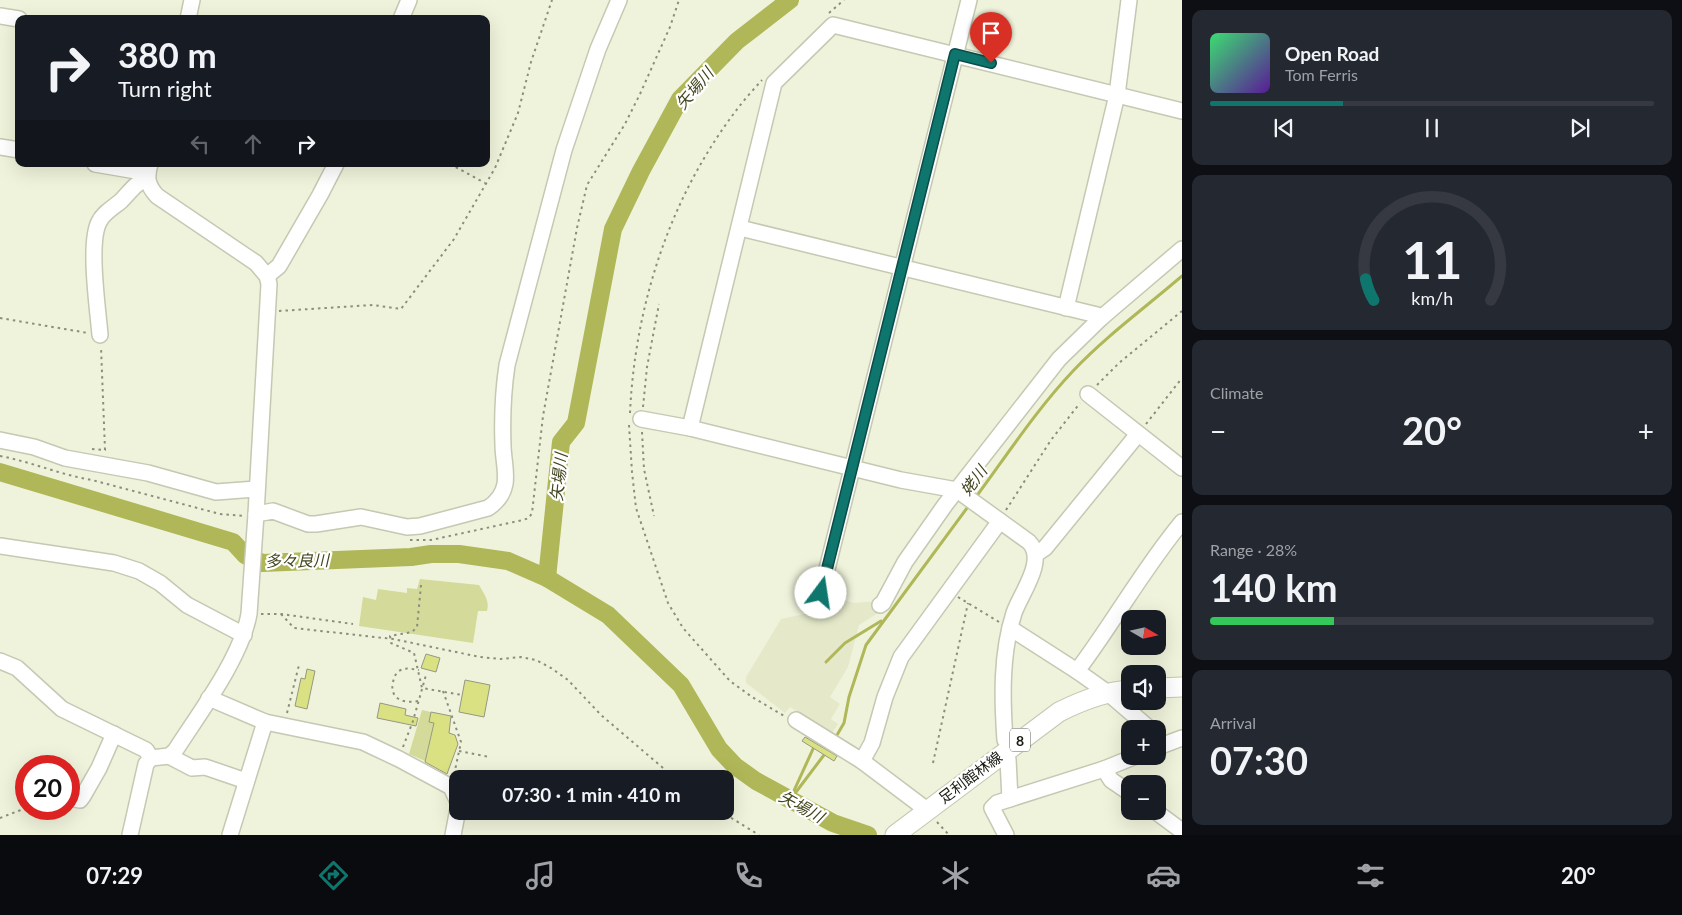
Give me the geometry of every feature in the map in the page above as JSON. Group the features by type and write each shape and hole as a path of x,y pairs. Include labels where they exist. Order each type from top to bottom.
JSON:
{"main road":[{"path":"1166,688 1182,687"},
{"name":"足利館林線","path":"895,835 928,815 1059,712 1083,700 1121,691"}],"street":[{"path":"189,15 192,0"},
{"path":"402,15 409,0"},
{"path":"256,517 273,511 308,524 361,517 407,527 420,526 488,508 502,494 505,483 502,417 503,390 507,365 564,150 596,57 619,0"},
{"path":"821,593 969,0"},
{"path":"1066,308 1118,95 1129,0"},
{"path":"0,16 15,18"},
{"path":"690,428 774,83 832,25 1182,111"},
{"path":"0,147 15,149"},
{"path":"115,167 148,172"},
{"path":"268,276 279,266 334,167"},
{"path":"130,835 146,764 151,758 169,756 175,751 210,698 244,634 252,576 269,284 268,276 256,263 157,196 149,188 148,172"},
{"path":"100,335 94,255 98,223 148,172"},
{"path":"740,228 1097,315 1101,318"},
{"path":"880,605 883,603 905,562 1059,359 1101,318 1182,249"},
{"path":"1088,394 1182,468"},
{"path":"641,419 690,428 901,480 959,492 1029,542 1036,554 1034,568 1019,598 1010,628 1002,700 1005,740"},
{"path":"1036,554 1045,548 1138,434"},
{"path":"0,440 34,447 65,458 148,473 216,492 256,489"},
{"path":"862,761 872,743 896,666 901,657 998,519"},
{"path":"1077,670 1099,642 1160,549 1182,522"},
{"path":"0,546 114,563 140,571 160,583 187,605 244,634"},
{"path":"1010,628 1077,670 1140,720"},
{"path":"0,660 17,668 62,709 146,750 151,758"},
{"path":"210,698 265,722 363,742 449,785"},
{"path":"796,720 862,761 928,815"},
{"path":"230,835 265,722"},
{"path":"80,800 99,768 114,734"},
{"path":"1166,741 1182,738"},
{"path":"169,756 192,768 205,767 246,780"},
{"path":"1008,759 1010,799"},
{"path":"1006,835 992,808 997,803 1121,762"},
{"path":"1104,769 1112,780 1121,786"},
{"path":"1166,819 1182,831"},
{"path":"453,835 456,820"}],"path":[{"path":"267,312 373,305 401,310 454,239 495,168 518,113 531,62 552,0"},
{"path":"406,540 431,540 523,520 532,513 543,416 577,228 587,185 625,124 640,94 679,0"},
{"path":"455,167 486,184"},
{"path":"998,519 1051,440 1088,394 1119,363 1182,311"},
{"path":"0,318 100,335 105,450 86,449"},
{"path":"1138,434 1182,378"},
{"path":"0,456 22,460 71,477 92,480 220,514 256,517"},
{"path":"389,639 390,636 412,632 416,629 421,585"},
{"path":"948,591 1010,628"},
{"path":"933,763 968,603"},
{"path":"248,614 281,614 353,624"},
{"path":"281,614 294,628 389,639 480,657 522,657 536,660 568,680 601,715 665,770"},
{"path":"389,639 391,643 414,653 422,688"},
{"path":"284,725 299,665"},
{"path":"418,701 410,703 401,700 394,696 392,691 395,674 406,669 419,670"},
{"path":"399,759 426,675"},
{"path":"422,688 462,695"},
{"path":"443,692 461,742 455,770"},
{"path":"459,751 489,757"},
{"path":"0,818 15,812"},
{"path":"928,815 949,835"},
{"path":"734,820 759,835"}],"shaded area":[{"path":"824,594 854,603 877,601 883,610 859,625 848,667 830,697 840,704 831,719 838,724 832,733 790,707 785,713 746,683 746,677 781,619 819,611"}],"green space":[{"path":"420,579 479,585 486,598 488,607 487,611 478,611 473,643 359,626 363,597 376,600 378,589 407,593 407,588 417,589"},
{"path":"422,710 431,712 429,722 434,723 425,761 409,754"}],"building":[{"path":"426,654 440,658 436,672 421,668"},
{"path":"307,669 315,671 307,709 295,706 301,678 305,679"},
{"path":"465,680 490,685 484,717 459,712"},
{"path":"380,703 406,709 405,715 418,718 416,726 377,718"},
{"path":"431,712 451,716 449,733 455,735 458,744 447,774 425,762 434,723 429,722"},
{"path":"805,737 837,756 834,761 802,741"}],"waterway":[{"name":"矢場川","path":"547,578 561,442 576,423 613,229 641,171 680,99 737,41 790,0"},
{"name":"姥川","path":"976,497 1035,416 1073,371 1112,334 1182,276"},
{"name":"多々良川","path":"0,472 233,542 245,555 262,563 411,557 431,554 459,554 508,561 547,578 608,615 681,685 719,749 735,766 756,781 833,823 868,835"},
{"name":"姥川","path":"837,735 844,723 849,697 866,645 970,504"},
{"path":"826,662 845,643 881,621"},
{"path":"792,795 813,749"},
{"name":"姥川","path":"790,800 824,755"}],"route":[{"path":"821,593 955,54 991,63"}]}
